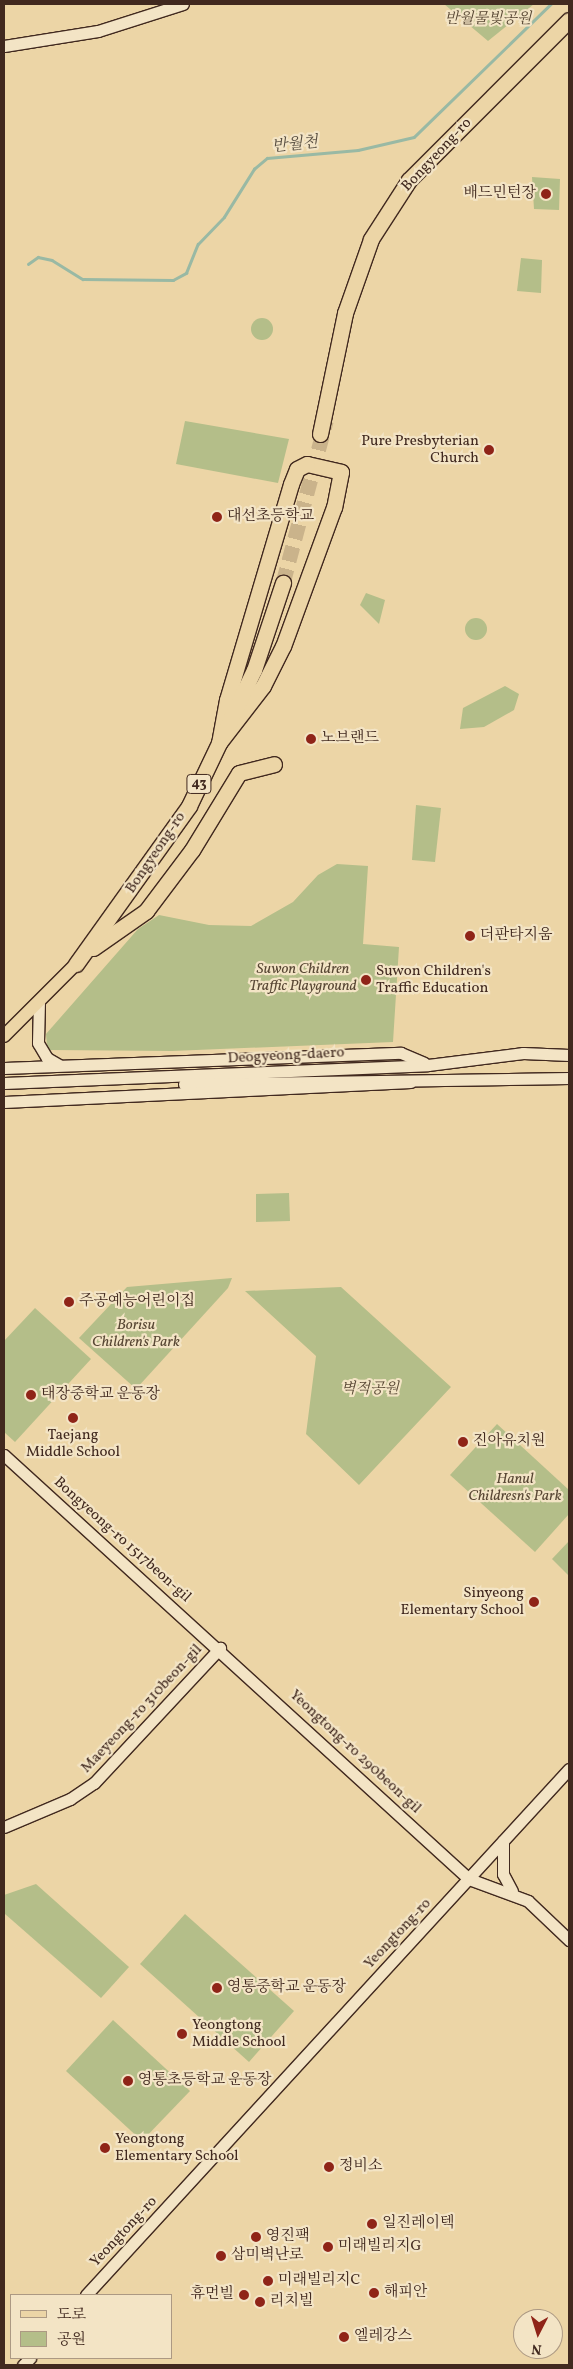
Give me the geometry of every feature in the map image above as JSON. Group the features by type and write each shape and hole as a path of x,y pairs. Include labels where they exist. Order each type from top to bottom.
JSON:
{"highway":[{"name":"Bongyeong-ro","path":"320,434 345,313 371,239 409,180 569,20"},
{"path":"307,464 334,467 341,472 334,507 283,646 263,686 219,743 227,700 296,469 307,464"},
{"name":"Bongyeong-ro","path":"79,960 189,806 254,670 283,583"},
{"path":"79,960 146,911 192,850 239,774 274,764"}],"main road":[{"path":"4,46 98,31 184,4"},
{"name":"Bongyeong-ro","path":"4,1036 79,960"},
{"path":"39,1001 38,1043 47,1058 61,1066"},
{"path":"4,1068 401,1053 428,1065"},
{"name":"Deogyeong-daero","path":"4,1090 320,1074 428,1065 499,1054 569,1055"},
{"name":"Deogyeong-daero","path":"4,1083 320,1074 569,1078"},
{"path":"4,1102 397,1086 429,1077"},
{"name":"Bongyeong-ro 1517beon-gil","path":"4,1455 220,1648"},
{"name":"Maeyeong-ro 310beon-gil","path":"4,1827 70,1799 94,1783 220,1648"},
{"name":"Yeongtong-ro 290beon-gil","path":"220,1648 470,1879"},
{"name":"Yeongtong-ro","path":"87,2294 569,1769"},
{"path":"502,1841 503,1874 512,1891"},
{"path":"470,1879 512,1891 534,1905 569,1940"}],"green space":[{"name":"반월물빛공원","path":"444,4 534,4 488,41"},
{"name":"배드민턴장","path":"532,177 560,179 559,210 534,209"},
{"path":"521,258 542,260 541,293 517,291"},
{"path":"262,318 270,321 273,329 270,337 262,340 254,337 251,329 254,321"},
{"path":"185,421 289,439 278,483 176,464"},
{"path":"366,593 385,600 379,624 360,605"},
{"path":"476,618 484,621 487,629 484,637 476,640 468,637 465,629 468,621"},
{"path":"505,686 519,694 514,710 484,727 460,729 463,708"},
{"path":"416,805 441,808 435,862 412,860"},
{"name":"Suwon Children Traffic Playground","path":"337,864 368,866 363,944 399,947 393,1042 172,1051 50,1050 47,1046 46,1034 138,929 159,915 209,925 251,926 293,902 318,875"},
{"path":"289,1193 290,1221 256,1222 256,1194"},
{"name":"Borisu Children's Park","path":"232,1278 228,1288 136,1389 79,1338 127,1287"},
{"name":"벽적공원","path":"341,1287 451,1387 359,1485 306,1434 316,1356 245,1291"},
{"name":"태장중학교 운동장","path":"35,1308 91,1359 15,1442 4,1432 4,1341"},
{"name":"Hanul Childresn's Park","path":"497,1424 569,1490 569,1514 535,1552 450,1475"},
{"path":"569,1541 569,1576 552,1559"},
{"path":"36,1884 129,1967 101,1998 5,1914 4,1895"},
{"name":"영통중학교 운동장","path":"185,1914 294,2011 249,2062 140,1964"},
{"name":"영통초등학교 운동장","path":"113,2020 190,2091 142,2141 66,2071"}],"waterway":[{"name":"반월천","path":"28,264 38,257 52,260 83,279 173,280 186,273 198,244 224,217 254,169 267,158 358,150 414,137 551,4"}],"tunnel":[{"path":"283,583 326,421"}],"place":[{"name":"배드민턴장","path":"546,194"},
{"name":"Pure Presbyterian Church","path":"489,450"},
{"name":"대선초등학교","path":"217,517"},
{"name":"노브랜드","path":"311,739"},
{"name":"더판타지움","path":"470,936"},
{"name":"Suwon Children's Traffic Education","path":"366,980"},
{"name":"주공예능어린이집","path":"69,1302"},
{"name":"태장중학교 운동장","path":"31,1395"},
{"name":"Taejang Middle School","path":"73,1418"},
{"name":"진아유치원","path":"463,1442"},
{"name":"Sinyeong Elementary School","path":"534,1602"},
{"name":"영통중학교 운동장","path":"217,1988"},
{"name":"Yeongtong Middle School","path":"182,2034"},
{"name":"영통초등학교 운동장","path":"128,2081"},
{"name":"Yeongtong Elementary School","path":"105,2148"},
{"name":"정비소","path":"329,2167"},
{"name":"일진레이텍","path":"372,2224"},
{"name":"영진팩","path":"256,2237"},
{"name":"미래빌리지G","path":"328,2247"},
{"name":"삼미벽난로","path":"221,2256"},
{"name":"미래빌리지C","path":"268,2281"},
{"name":"해피안","path":"374,2293"},
{"name":"휴먼빌","path":"244,2295"},
{"name":"리치빌","path":"260,2302"},
{"name":"엘레강스","path":"344,2337"}]}
